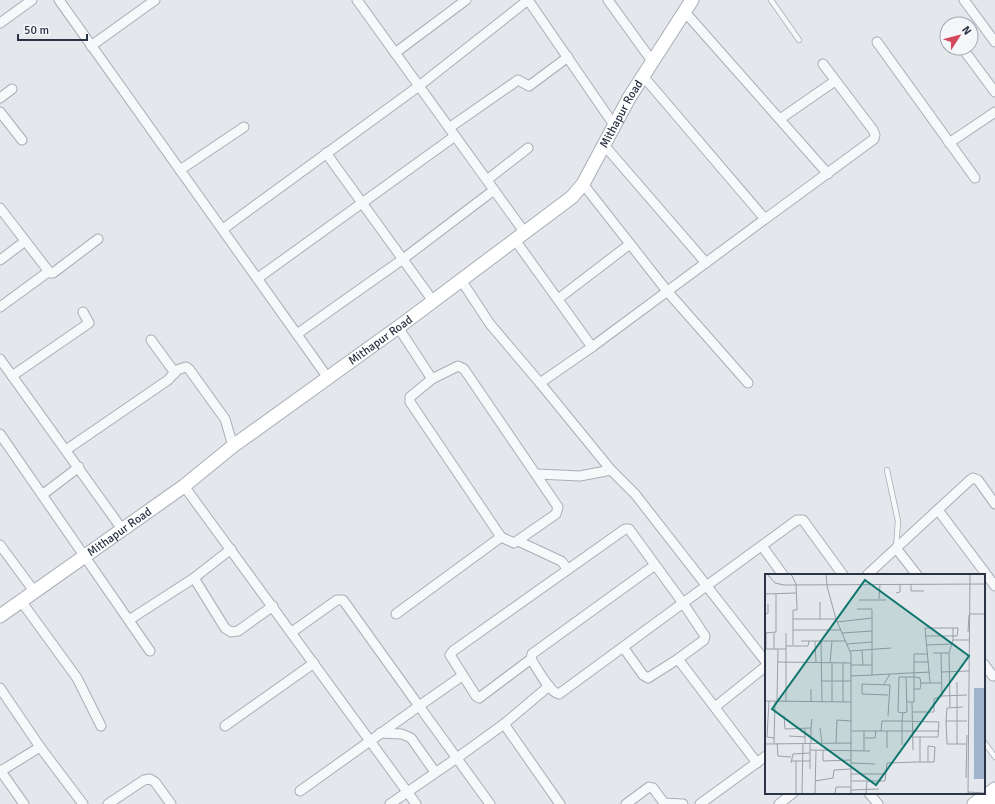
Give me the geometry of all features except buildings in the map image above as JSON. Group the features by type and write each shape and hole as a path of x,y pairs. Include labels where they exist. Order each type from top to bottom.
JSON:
{"street":[{"path":"0,23 32,0"},
{"path":"60,0 91,46 328,378"},
{"path":"91,46 155,0"},
{"path":"357,0 494,190 520,237 558,299 592,347"},
{"path":"395,53 466,0"},
{"path":"223,230 419,86 528,0 614,125"},
{"path":"608,0 652,61"},
{"name":"Mithapur Road","path":"0,616 184,486 233,446 433,301 572,197 583,184 614,125 643,76 692,0"},
{"path":"964,0 995,42"},
{"path":"684,11 828,174"},
{"path":"876,42 975,178"},
{"path":"968,56 995,92"},
{"path":"258,278 363,204 518,80 529,86 568,57"},
{"path":"540,383 592,347 874,139 875,135 873,130 823,64"},
{"path":"643,76 765,218"},
{"path":"780,119 835,81"},
{"path":"0,98 12,89"},
{"path":"0,112 22,140"},
{"path":"949,143 995,112"},
{"path":"180,170 244,127"},
{"path":"604,145 706,263"},
{"path":"487,180 528,148"},
{"path":"326,153 433,301"},
{"path":"583,184 667,292 748,383"},
{"path":"297,334 403,259 494,190"},
{"path":"0,208 48,272"},
{"path":"0,307 48,272 53,273 98,239"},
{"path":"0,260 24,242"},
{"path":"558,299 630,244"},
{"path":"461,280 490,324 611,470 634,494 765,661"},
{"path":"12,376 89,323 83,312"},
{"path":"398,326 432,379"},
{"path":"151,340 175,373"},
{"path":"0,358 122,529"},
{"path":"66,450 168,380 184,367 190,369 225,419 233,446"},
{"path":"462,367 537,474 554,500 558,511 512,544 502,537 410,402 410,397 432,379 454,368 462,367"},
{"path":"0,434 150,651"},
{"path":"42,496 79,467"},
{"path":"537,474 580,476 611,470"},
{"path":"868,574 973,478 978,480 995,504"},
{"path":"184,486 416,804"},
{"path":"938,510 993,580"},
{"path":"531,659 549,686 555,693 559,694 797,520 803,520 842,574"},
{"path":"623,648 643,675 648,678 704,640 705,636 655,565 627,528 453,651 450,657 476,696 479,698 531,659 532,654 655,565"},
{"path":"396,614 502,537"},
{"path":"518,541 561,561 568,569"},
{"path":"0,545 34,591"},
{"path":"762,546 782,574"},
{"path":"896,548 916,574"},
{"path":"129,620 194,578 231,549"},
{"path":"194,578 225,628 232,632 238,631 273,606"},
{"path":"292,632 337,600 343,600 490,804"},
{"path":"21,601 81,684 101,726"},
{"path":"678,659 757,763"},
{"path":"225,726 314,663"},
{"path":"985,666 991,676"},
{"path":"715,707 765,667"},
{"path":"300,791 462,676"},
{"path":"390,804 504,724 549,686"},
{"path":"0,688 3,698 82,804"},
{"path":"504,724 560,804"},
{"path":"380,733 402,734 411,738 435,772"},
{"path":"24,804 0,771 40,747"},
{"path":"700,804 765,757"},
{"path":"108,804 144,780 150,779 155,782 171,804"},
{"path":"626,804 649,787 653,788 664,803 683,804"},
{"path":"974,804 995,789"},
{"path":"779,804 792,794"},
{"path":"870,794 878,804"},
{"path":"990,804 995,800"}],"lane":[{"path":"771,0 799,40"},
{"path":"887,470 898,521 896,548"},
{"path":"985,743 995,757"}]}
